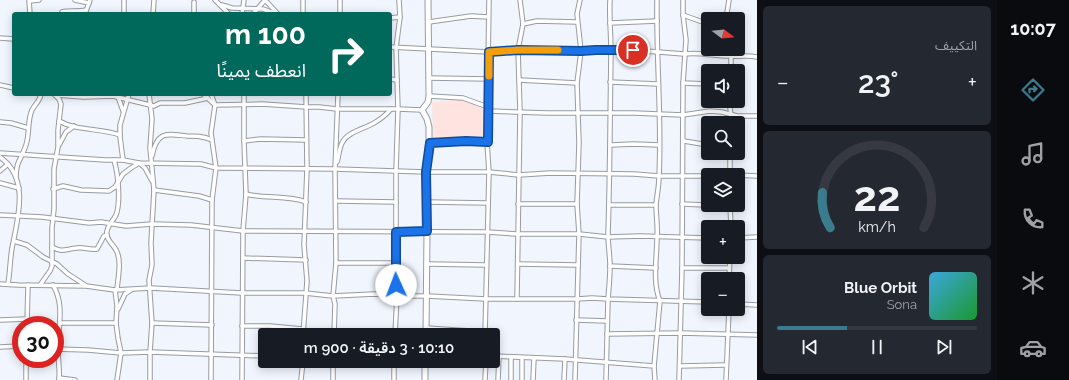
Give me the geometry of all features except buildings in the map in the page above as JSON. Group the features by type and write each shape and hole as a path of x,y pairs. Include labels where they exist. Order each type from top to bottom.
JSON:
{"street":[{"path":"31,12 30,1 39,0"},
{"path":"62,12 86,12 90,1 75,0"},
{"path":"124,0 124,12"},
{"path":"153,12 154,0"},
{"path":"216,0 222,5 226,12"},
{"path":"242,12 244,0"},
{"path":"255,12 265,0 275,12"},
{"path":"303,0 303,12"},
{"path":"340,0 340,12"},
{"path":"395,328 397,296 396,170 398,109 396,48 400,17 399,0"},
{"path":"422,110 428,102 429,96 428,0"},
{"path":"485,328 488,203 489,0"},
{"path":"517,299 520,112 518,50 523,24 520,0"},
{"path":"574,380 579,234 577,204 577,83 581,51 577,14 580,0"},
{"path":"606,380 610,266 608,237 611,145 610,0"},
{"path":"655,380 654,366 660,301 657,294 656,268 658,237 656,205 659,176 660,114 658,84 657,0"},
{"path":"679,380 684,141 683,83 686,40 683,0"},
{"path":"727,12 729,0"},
{"path":"194,2 194,12"},
{"path":"222,5 232,8 258,8 271,12"},
{"path":"683,15 701,21"},
{"path":"429,22 470,16 488,17"},
{"path":"392,18 400,17"},
{"path":"523,24 537,21 577,22"},
{"path":"610,23 657,21"},
{"path":"0,38 12,39"},
{"path":"392,47 489,52 518,50 633,50 684,54 692,53 731,57 748,55 757,57"},
{"path":"731,57 731,64"},
{"path":"429,78 489,79"},
{"path":"392,79 397,80"},
{"path":"519,80 577,83"},
{"path":"610,82 658,84"},
{"path":"683,83 701,84"},
{"path":"0,86 12,88"},
{"path":"16,179 16,168 26,145 29,118 32,109 40,96"},
{"path":"56,96 61,104 58,147"},
{"path":"76,96 93,96"},
{"path":"117,96 154,106 160,103 185,103 208,98"},
{"path":"117,96 124,112"},
{"path":"123,160 120,125 128,96"},
{"path":"149,96 152,129 150,148 154,190 151,243 152,265 149,280 151,288 152,323 150,380"},
{"path":"206,96 215,105 262,104 337,109 422,110"},
{"path":"211,380 212,200 216,168 212,140 215,105 212,96"},
{"path":"242,380 243,231 246,194 244,167 244,96"},
{"path":"302,328 306,303 305,293 307,281 304,245 307,169 306,96"},
{"path":"334,328 335,304 333,296 336,263 335,169 338,96"},
{"path":"429,96 463,98 488,109 520,112 683,115 710,111 737,116 757,116"},
{"path":"730,108 730,114"},
{"path":"335,169 342,144 346,138 385,117 391,109"},
{"path":"422,110 427,119 430,143 426,172 426,328"},
{"path":"0,122 11,123 28,128"},
{"path":"59,122 120,135"},
{"path":"40,285 50,271 52,262 55,157 58,147 66,132 74,126"},
{"path":"151,163 156,143 161,137 167,134 194,135 212,140"},
{"path":"244,141 262,138 306,140"},
{"path":"430,143 466,141 488,142"},
{"path":"684,141 701,144"},
{"path":"611,145 659,145"},
{"path":"0,153 123,160 139,163 201,164 216,168 244,167 426,172 488,172 519,175 578,173 701,176"},
{"path":"0,157 8,164 16,179 19,188 20,201 8,284"},
{"path":"114,160 118,182 118,206 116,216 106,231 119,257 116,290 116,322 122,353 117,380"},
{"path":"53,189 63,186 81,190 109,191 115,187 123,174 139,163"},
{"path":"139,163 145,168 153,184"},
{"path":"0,171 8,164"},
{"path":"745,175 757,176"},
{"path":"0,183 19,188"},
{"path":"154,190 199,196 212,200"},
{"path":"246,194 257,197 298,199 306,202"},
{"path":"336,201 396,202"},
{"path":"427,202 488,203"},
{"path":"518,204 577,204"},
{"path":"682,204 701,205"},
{"path":"610,206 656,205"},
{"path":"0,215 53,218 89,223 101,222 126,226 152,224 191,225 243,231 427,231 517,234 579,234 608,237 640,236 701,238"},
{"path":"52,247 61,251 78,247 85,249 96,249 104,236 107,235"},
{"path":"745,238 757,237"},
{"path":"14,241 27,245 42,257 62,268 86,286"},
{"path":"243,258 306,260"},
{"path":"336,263 396,263"},
{"path":"427,264 486,265"},
{"path":"518,264 577,265"},
{"path":"728,272 729,264"},
{"path":"610,266 656,268"},
{"path":"682,268 728,268"},
{"path":"0,284 73,287 86,286 116,290 151,288 242,293 305,293 333,296 374,294 486,299 592,298 701,302"},
{"path":"28,285 28,316"},
{"path":"53,285 59,298 60,316"},
{"path":"117,315 125,294 132,289"},
{"path":"745,304 757,305"},
{"path":"726,380 729,316"},
{"path":"0,320 12,320"},
{"path":"576,320 608,320"},
{"path":"64,323 116,322"},
{"path":"152,323 212,325"},
{"path":"242,326 291,328"},
{"path":"607,334 680,333 757,335"},
{"path":"0,346 12,347"},
{"path":"64,350 88,350 122,353 150,352 258,356"},
{"path":"500,356 565,359 654,366"},
{"path":"511,357 511,380"},
{"path":"522,358 522,380"},
{"path":"533,380 534,358"},
{"path":"564,380 565,359"},
{"path":"680,366 726,365"},
{"path":"26,368 26,380"},
{"path":"58,368 59,379 75,380"},
{"path":"301,380 302,368"},
{"path":"333,368 333,380"},
{"path":"394,368 394,380"},
{"path":"425,380 426,368"},
{"path":"485,380 486,368"},
{"path":"498,368 498,380"}],"shaded area":[{"path":"462,99 484,109 484,136 433,142 432,102"}],"slow traffic":[{"path":"489,76 489,52 558,50"}],"route":[{"path":"396,285 396,232 427,231 426,172 430,143 466,141 488,142 489,52 518,50 633,50"}]}
